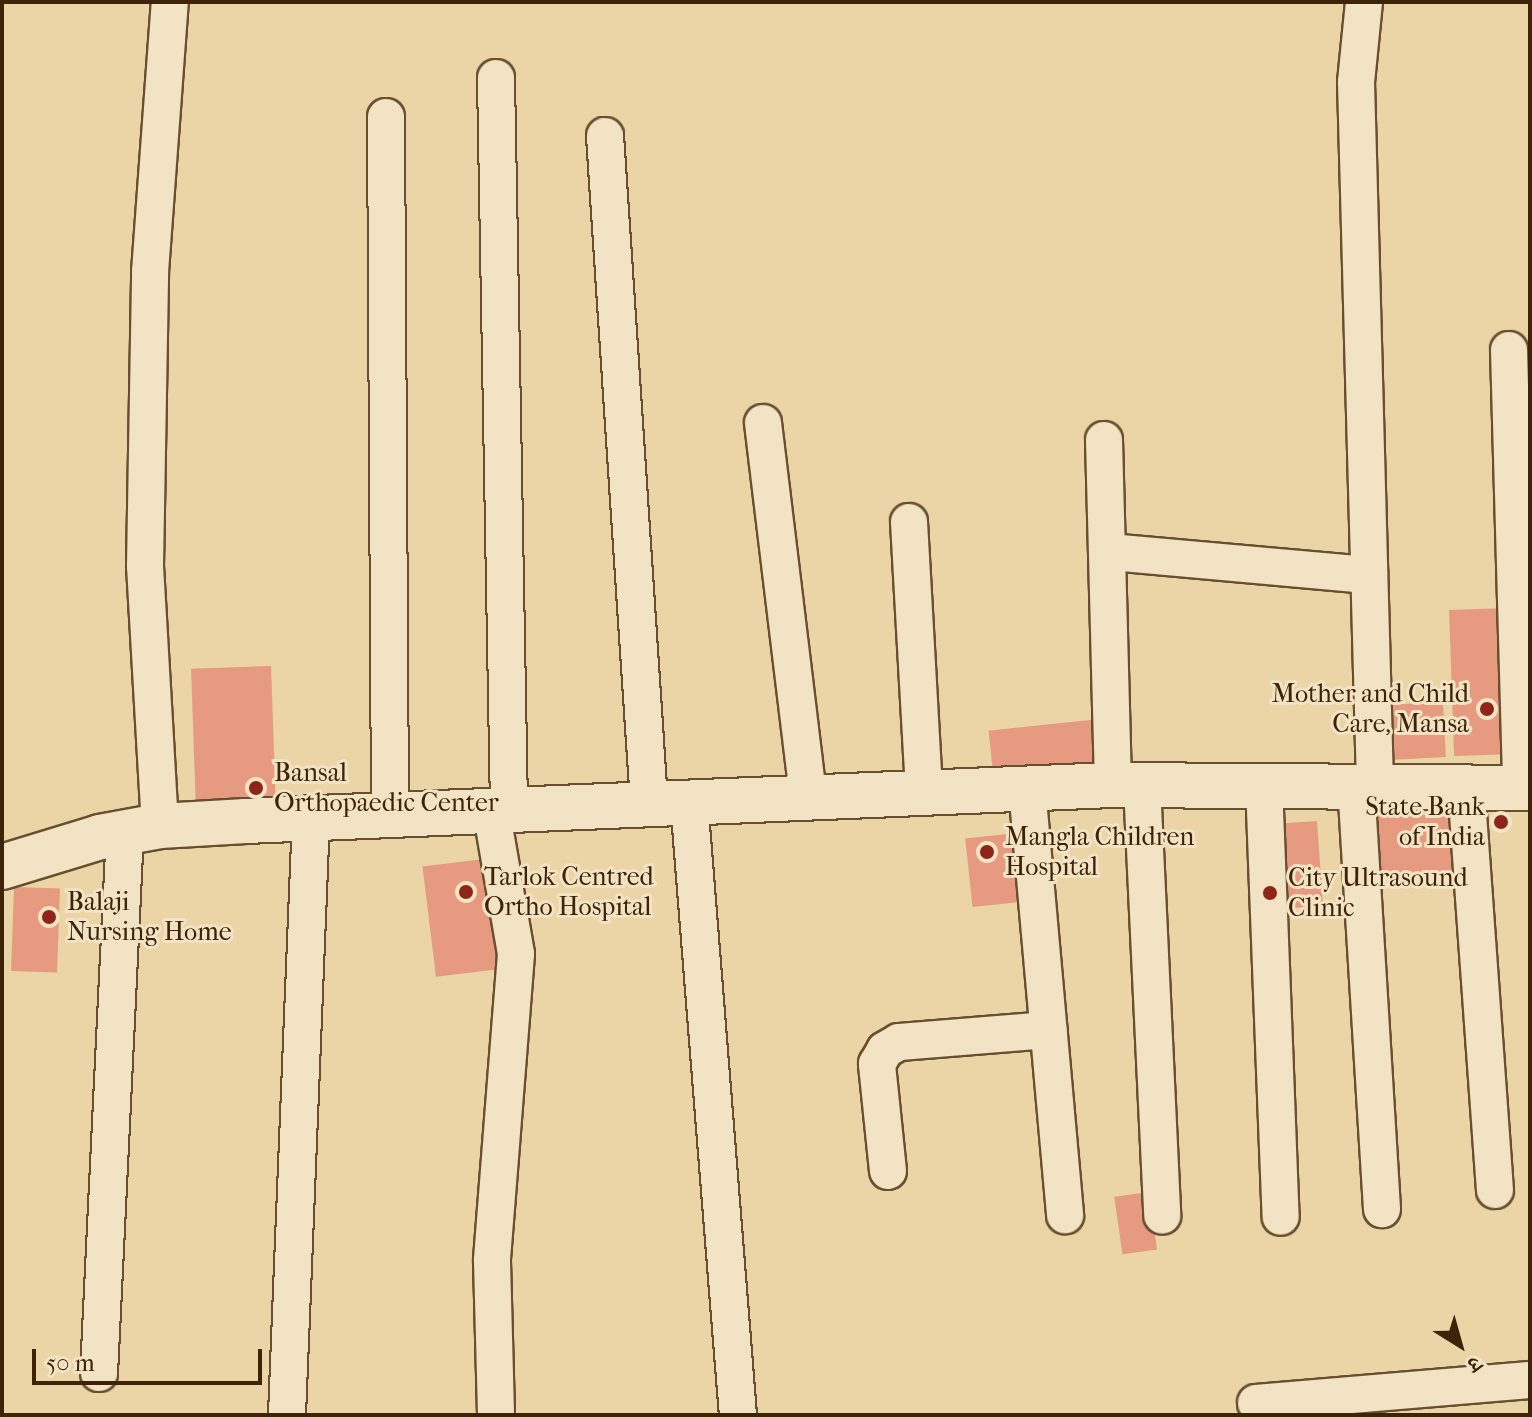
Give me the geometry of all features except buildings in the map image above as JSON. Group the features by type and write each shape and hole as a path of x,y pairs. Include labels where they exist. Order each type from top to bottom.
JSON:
{"street":[{"path":"99,1373 142,829 150,272 170,2"},
{"path":"1364,2 1356,82 1369,575 1366,784 1382,1209"},
{"path":"496,78 500,809 516,954 492,1261 496,1415"},
{"path":"386,117 390,814"},
{"path":"605,136 669,802 738,1415"},
{"path":"2,867 142,829 311,818 1128,785 1366,784 1525,788 1509,350"},
{"path":"763,423 808,797"},
{"path":"1104,440 1162,1216"},
{"path":"909,522 924,792"},
{"path":"1110,552 1369,575"},
{"path":"1264,784 1281,1217"},
{"path":"1466,786 1495,1190"},
{"path":"1027,788 1065,1215"},
{"path":"287,1415 311,818"},
{"path":"888,1171 877,1064 885,1050 899,1042 1049,1030"},
{"path":"1256,1403 1530,1380"}],"place":[{"name":"Mother and Child Care, Mansa","path":"1487,709"},
{"name":"Bansal Orthopaedic Center","path":"256,788"},
{"name":"State Bank of India","path":"1501,822"},
{"name":"Mangla Children Hospital","path":"987,852"},
{"name":"Tarlok Centred Ortho Hospital","path":"466,892"},
{"name":"City Ultrasound Clinic","path":"1270,893"},
{"name":"Balaji Nursing Home","path":"49,917"}]}
